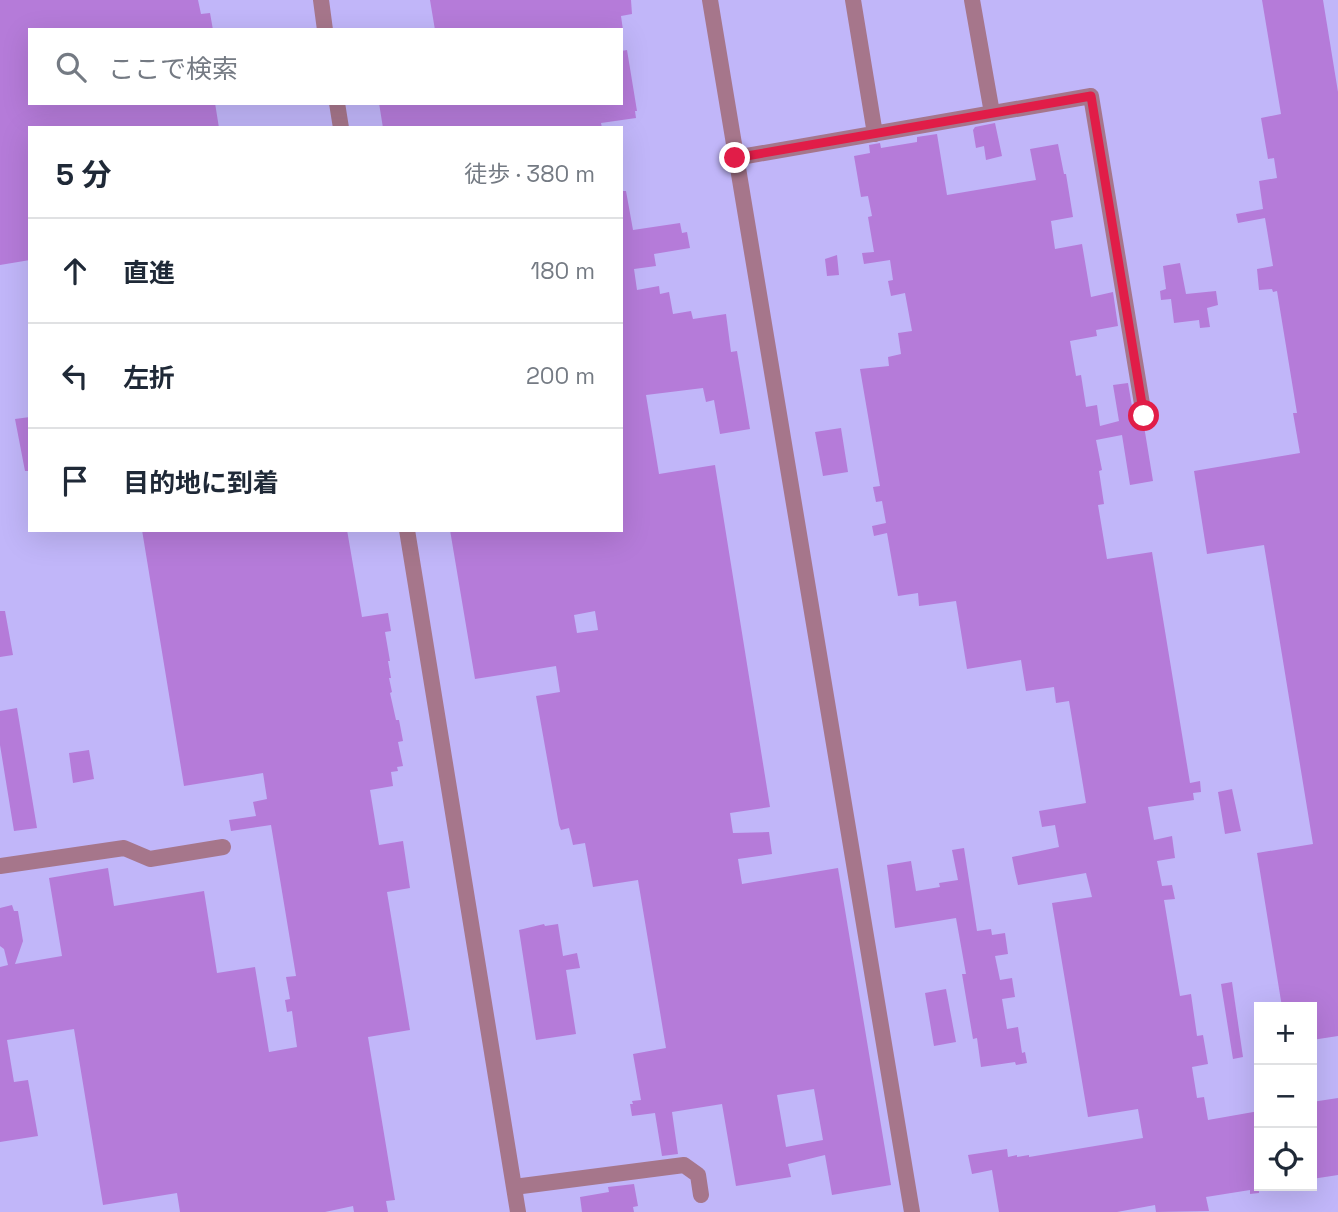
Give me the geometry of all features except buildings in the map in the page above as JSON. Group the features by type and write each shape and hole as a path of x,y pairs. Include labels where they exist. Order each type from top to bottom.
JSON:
{"lane":[{"path":"321,0 325,28"},
{"path":"710,0 912,1212"},
{"path":"853,0 874,134"},
{"path":"972,0 992,113"},
{"path":"735,158 1091,96 1144,416"},
{"path":"337,105 341,126"},
{"path":"407,532 518,1212"},
{"path":"0,866 124,848 150,859 223,847"},
{"path":"514,1187 684,1165 698,1175 701,1195"}],"shaded area":[{"path":"0,0 1338,0 1338,1212 0,1212"}],"route":[{"path":"735,158 1091,96 1144,416"}]}
